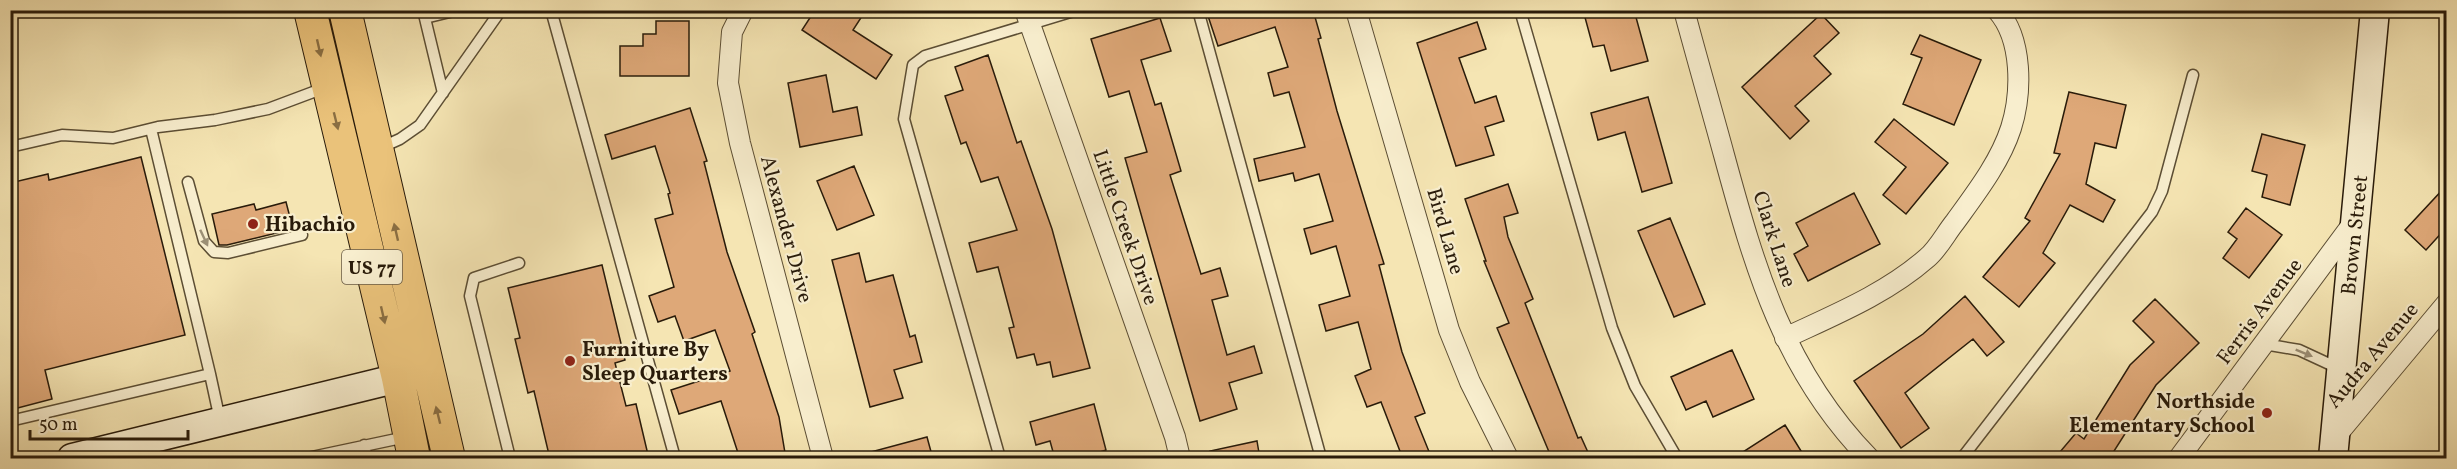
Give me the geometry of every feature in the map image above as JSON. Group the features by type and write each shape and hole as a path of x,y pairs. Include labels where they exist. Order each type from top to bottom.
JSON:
{"main road":[{"name":"US 77","path":"310,10 327,86 413,374 449,459"},
{"name":"US 77","path":"345,10 377,149 413,374 412,447"},
{"name":"Brown Street","path":"2334,448 2375,10"},
{"path":"72,459 129,452 221,424 413,374"}],"street":[{"name":"Alexander Drive","path":"743,10 732,32 728,83 740,143 823,459"},
{"name":"Bird Lane","path":"1356,10 1449,330 1470,382 1508,459"},
{"name":"Clark Lane","path":"1684,10 1744,231 1785,338 1815,394 1848,437 1869,459"},
{"path":"1785,338 1874,296 1929,257 1985,181 2011,128 2018,80 2014,39 2009,25 1997,10"},
{"name":"Little Creek Drive","path":"1027,18 1175,437 1180,459"},
{"name":"Ferris Avenue","path":"2179,459 2355,221"},
{"name":"Audra Avenue","path":"2334,448 2446,304"}],"lane":[{"path":"443,93 424,14 458,10"},
{"path":"377,149 400,139 420,125 501,10"},
{"path":"551,10 675,459"},
{"path":"1000,459 904,119 913,65 925,56 1027,18 1077,10"},
{"path":"1198,10 1321,459"},
{"path":"1520,10 1612,328 1635,386 1677,459"},
{"path":"1962,459 2152,212 2162,191 2193,75"},
{"path":"10,147 63,135 113,138 151,129 215,120 268,109 327,86"},
{"path":"151,129 221,424"},
{"path":"188,183 204,241 214,252 228,253 302,235"},
{"path":"510,459 470,296 474,278 519,263"},
{"path":"2264,344 2299,350 2341,370"},
{"path":"10,421 210,374"},
{"path":"364,446 367,459"},
{"path":"307,459 364,446 412,447"}],"building":[{"path":"815,10 866,10 853,30 892,55 876,79 802,30"},
{"path":"1206,10 1313,10 1321,38 1318,39 1337,111 1384,264 1379,265 1402,352 1425,413 1415,417 1432,459 1403,459 1381,402 1367,407 1355,376 1371,369 1358,322 1326,331 1319,305 1350,296 1336,246 1311,254 1304,229 1333,221 1319,174 1295,181 1293,173 1259,181 1254,159 1305,147 1289,92 1274,96 1268,73 1288,67 1275,27 1218,46"},
{"path":"1583,10 1634,10 1648,61 1611,71 1604,45 1593,47"},
{"path":"1821,14 1839,33 1814,56 1831,74 1795,106 1809,121 1790,139 1742,87"},
{"path":"1160,18 1171,51 1141,60 1155,105 1161,103 1181,171 1170,175 1201,274 1220,268 1228,296 1212,300 1227,355 1254,346 1262,373 1229,383 1237,409 1200,421 1125,158 1147,152 1129,91 1109,97 1091,39"},
{"path":"656,21 689,21 689,76 620,76 620,46 643,46 643,34 656,34"},
{"path":"1477,22 1486,49 1459,58 1475,103 1496,96 1504,121 1485,127 1494,155 1456,166 1417,43"},
{"path":"1920,35 1981,60 1954,125 1903,104 1922,58 1911,54"},
{"path":"988,55 1017,143 1021,141 1052,229 1090,368 1053,377 1050,362 1037,365 1034,354 1017,358 1009,328 1014,327 998,267 977,272 969,243 1017,230 998,177 981,182 966,142 961,144 945,96 963,90 955,67"},
{"path":"826,75 833,112 857,107 862,135 800,147 788,83"},
{"path":"2069,92 2126,105 2116,148 2095,143 2086,184 2115,200 2103,222 2070,205 2043,253 2055,263 2019,307 1983,277 2030,221 2025,218 2060,154 2054,153"},
{"path":"1648,97 1672,183 1642,192 1625,132 1598,140 1591,113"},
{"path":"690,108 707,161 704,162 727,252 755,332 752,334 779,417 786,459 740,459 721,401 679,414 671,390 730,371 715,330 684,341 675,316 658,322 649,296 674,287 655,219 673,214 668,194 670,193 655,146 612,159 605,135"},
{"path":"1894,119 1948,163 1906,214 1883,195 1906,167 1875,142"},
{"path":"2262,134 2305,145 2290,205 2262,197 2267,175 2252,171"},
{"path":"141,157 185,335 45,370 52,399 10,410 10,183 48,174 49,180"},
{"path":"854,166 874,215 837,230 817,181"},
{"path":"1508,184 1518,213 1504,217 1508,237 1533,299 1525,303 1578,438 1581,437 1591,459 1552,459 1497,328 1509,323 1484,261 1486,261 1465,199"},
{"path":"2446,186 2446,228 2426,250 2405,230"},
{"path":"1854,193 1880,244 1808,281 1794,254 1808,246 1796,223"},
{"name":"Hibachio","path":"286,202 293,229 219,245 212,214 254,204 256,210"},
{"path":"2246,208 2282,235 2249,278 2223,258 2237,239 2228,232"},
{"path":"1670,218 1705,304 1674,317 1638,231"},
{"path":"859,253 866,282 893,275 910,337 915,335 922,362 894,370 903,398 870,407 832,260"},
{"name":"Furniture By Sleep Quarters","path":"602,265 625,360 615,363 626,406 636,404 649,459 550,459 534,391 528,393 515,339 520,338 508,288"},
{"path":"1965,296 2004,342 1987,356 1973,339 1905,393 1929,428 1901,448 1854,381 1923,334"},
{"path":"2155,299 2199,343 2156,385 2109,459 2054,459 2076,433 2084,439 2130,365 2154,342 2133,321"},
{"path":"1732,350 1754,399 1713,417 1706,401 1686,410 1671,377"},
{"path":"1094,404 1106,450 1094,454 1095,459 1055,459 1050,441 1036,445 1030,422"},
{"path":"1785,425 1806,459 1732,459"},
{"path":"927,437 933,459 868,459 867,453"},
{"path":"1257,441 1260,459 1211,459 1210,451"}],"place":[{"name":"Hibachio","path":"253,224"},
{"name":"Furniture By Sleep Quarters","path":"570,361"},
{"name":"Northside Elementary School","path":"2267,413"}]}
